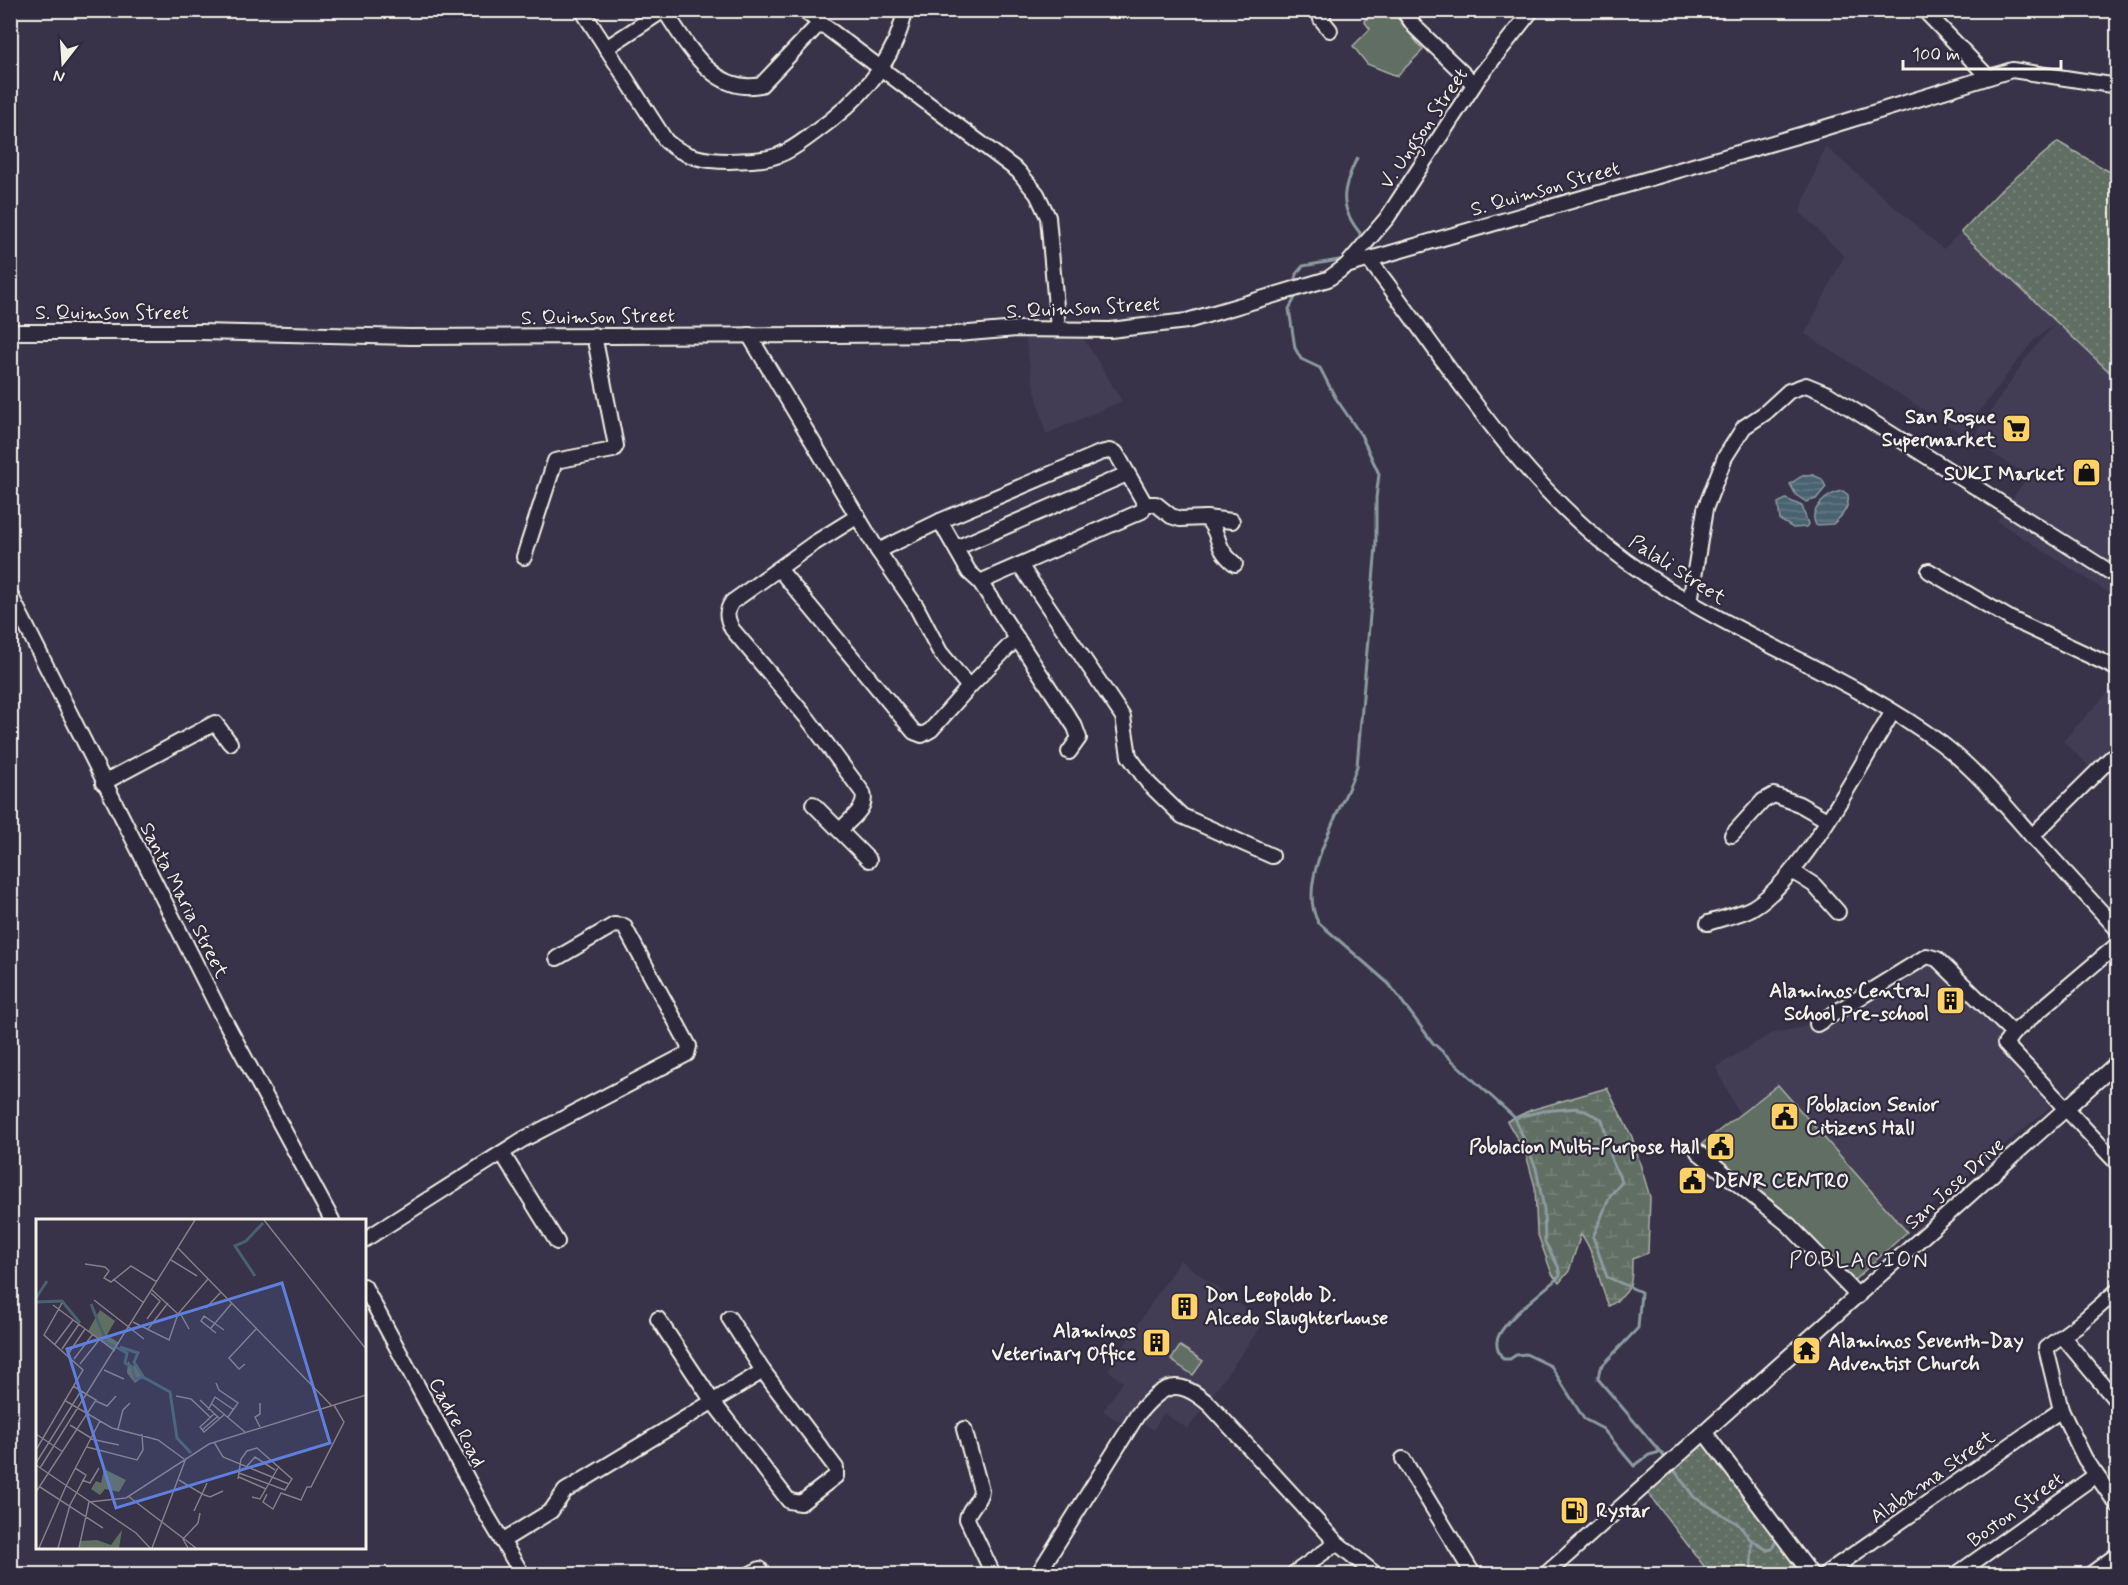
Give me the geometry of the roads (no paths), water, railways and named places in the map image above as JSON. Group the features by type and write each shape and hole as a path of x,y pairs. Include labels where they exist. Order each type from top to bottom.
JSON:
{"street":[{"path":"582,10 666,141 686,155 714,161 765,160 792,149 856,100 881,69 894,44 905,10"},
{"path":"803,10 819,24 909,87 958,128 1018,171 1037,194 1050,228 1058,329"},
{"path":"1325,10 1321,21 1330,30"},
{"path":"1402,10 1442,55 1474,84"},
{"name":"V. Ungson Street","path":"1346,267 1387,218 1474,84 1532,10"},
{"path":"1924,10 1988,76"},
{"path":"606,48 664,11 697,58 712,74 739,86 761,85 819,24"},
{"name":"S. Quimson Street","path":"10,332 190,332 410,337 957,334 1058,329 1110,330 1187,321 1328,279 1346,267 1814,131 2012,70 2118,86"},
{"name":"Palali Street","path":"1370,261 1505,445 1527,471 1608,547 1690,602 1892,713 1950,752 1992,789 2118,930"},
{"path":"524,557 554,463 604,453 613,450 616,446 594,335"},
{"path":"749,335 878,551 916,606 940,652 969,687"},
{"path":"1690,602 1704,508 1725,457 1744,428 1789,391 1806,385 1828,394 2118,577"},
{"path":"878,551 940,521 1109,451 1116,453 1145,504"},
{"path":"956,548 1127,474"},
{"path":"1145,504 1156,504 1180,519 1232,520"},
{"path":"980,582 1138,513 1145,504"},
{"path":"840,831 862,808 865,801 863,793 808,719 732,629 727,619 727,610 732,602 858,516"},
{"path":"1206,518 1212,526 1220,550 1235,564"},
{"path":"940,521 969,572 980,582 1075,728 1079,738 1069,752"},
{"path":"1020,565 1123,717 1129,756 1149,784 1182,816 1272,856"},
{"path":"779,569 914,732 922,735 931,730 1017,638"},
{"path":"1929,571 2011,619 2118,669"},
{"name":"Santa Maria Street","path":"10,594 103,783 331,1219"},
{"path":"1708,923 1750,909 1766,898 1792,871 1827,820 1892,713"},
{"path":"103,783 215,723 230,743"},
{"path":"2032,836 2118,751"},
{"path":"1732,835 1763,801 1774,795 1799,804 1827,820"},
{"path":"813,804 868,860"},
{"path":"1792,871 1814,885 1838,912"},
{"path":"366,1239 502,1153 682,1058 689,1049 624,926 614,925 557,958"},
{"path":"2118,944 2006,1040 2007,1048 2118,1164"},
{"path":"1817,1024 1927,956 1937,959 2013,1033"},
{"name":"San Jose Drive","path":"1546,1575 2118,1062"},
{"path":"1698,1152 1789,1225 1858,1296"},
{"path":"502,1153 557,1242"},
{"name":"Cadre Road","path":"366,1290 522,1575"},
{"path":"2118,1290 2046,1348 2061,1410 2085,1459 2118,1506"},
{"path":"658,1319 713,1402 789,1501 801,1503 836,1476 837,1470 762,1371 729,1318"},
{"path":"2063,1336 2113,1397"},
{"path":"502,1541 551,1511 565,1491 762,1371"},
{"path":"1038,1575 1138,1414 1152,1397 1166,1388 1177,1386 1189,1390 1210,1405 1337,1543 1375,1575"},
{"name":"Alabama Street","path":"1825,1575 2061,1410"},
{"path":"964,1429 981,1490 979,1499 967,1519 993,1575"},
{"path":"1705,1433 1811,1575"},
{"path":"1403,1458 1473,1575"},
{"name":"Boston Street","path":"1957,1575 2096,1475"},
{"path":"1293,1575 1337,1543"},
{"path":"2091,1575 2118,1554"}],"water":[{"path":"1813,475 1822,479 1826,487 1816,499 1806,502 1796,495 1790,484 1802,476"},
{"path":"1843,491 1848,495 1848,499 1847,507 1842,514 1833,524 1816,525 1814,514 1817,508 1826,498"},
{"path":"1786,499 1802,506 1808,524 1806,527 1793,528 1780,520 1778,503"}],"waterway":[{"path":"1357,158 1348,179 1345,206 1360,233 1360,242"},
{"path":"1296,279 1296,274 1303,266 1345,259"},
{"path":"1297,294 1289,309 1295,348 1301,359 1320,368 1335,397 1361,435 1379,474 1376,498 1376,546 1357,766 1317,865 1313,885 1313,905 1318,922 1389,984 1433,1043 1515,1118 1543,1111 1578,1108 1602,1119 1612,1161 1622,1182 1610,1196 1593,1237 1607,1277 1641,1292 1638,1328 1600,1368 1598,1379 1668,1461"},
{"path":"1515,1118 1536,1168 1544,1209 1545,1242 1558,1266 1560,1276 1506,1325 1497,1341 1498,1350 1503,1359 1526,1354 1551,1366 1584,1419 1603,1429 1634,1466 1649,1455 1660,1452"},
{"path":"1672,1467 1694,1497 1738,1524 1750,1539 1767,1550 1772,1549 1778,1537"},
{"path":"1751,1574 1752,1541"}],"place":[{"name":"San Roque Supermarket","path":"2017,428"},
{"name":"SUKI Market","path":"2086,473"},
{"name":"Alaminos Central School Pre-school","path":"1950,1001"},
{"name":"Poblacion Senior Citizens Hall","path":"1785,1116"},
{"name":"Poblacion Multi-Purpose Hall","path":"1721,1146"},
{"name":"DENR CENTRO","path":"1692,1180"},
{"name":"Don Leopoldo D. Alcedo Slaughterhouse","path":"1184,1306"},
{"name":"Alaminos Veterinary Office","path":"1157,1342"},
{"name":"Alaminos Seventh-Day Adventist Church","path":"1807,1351"},
{"name":"Rystar","path":"1575,1510"}],"district":[{"name":"POBLACION","path":"1859,1259"}]}
